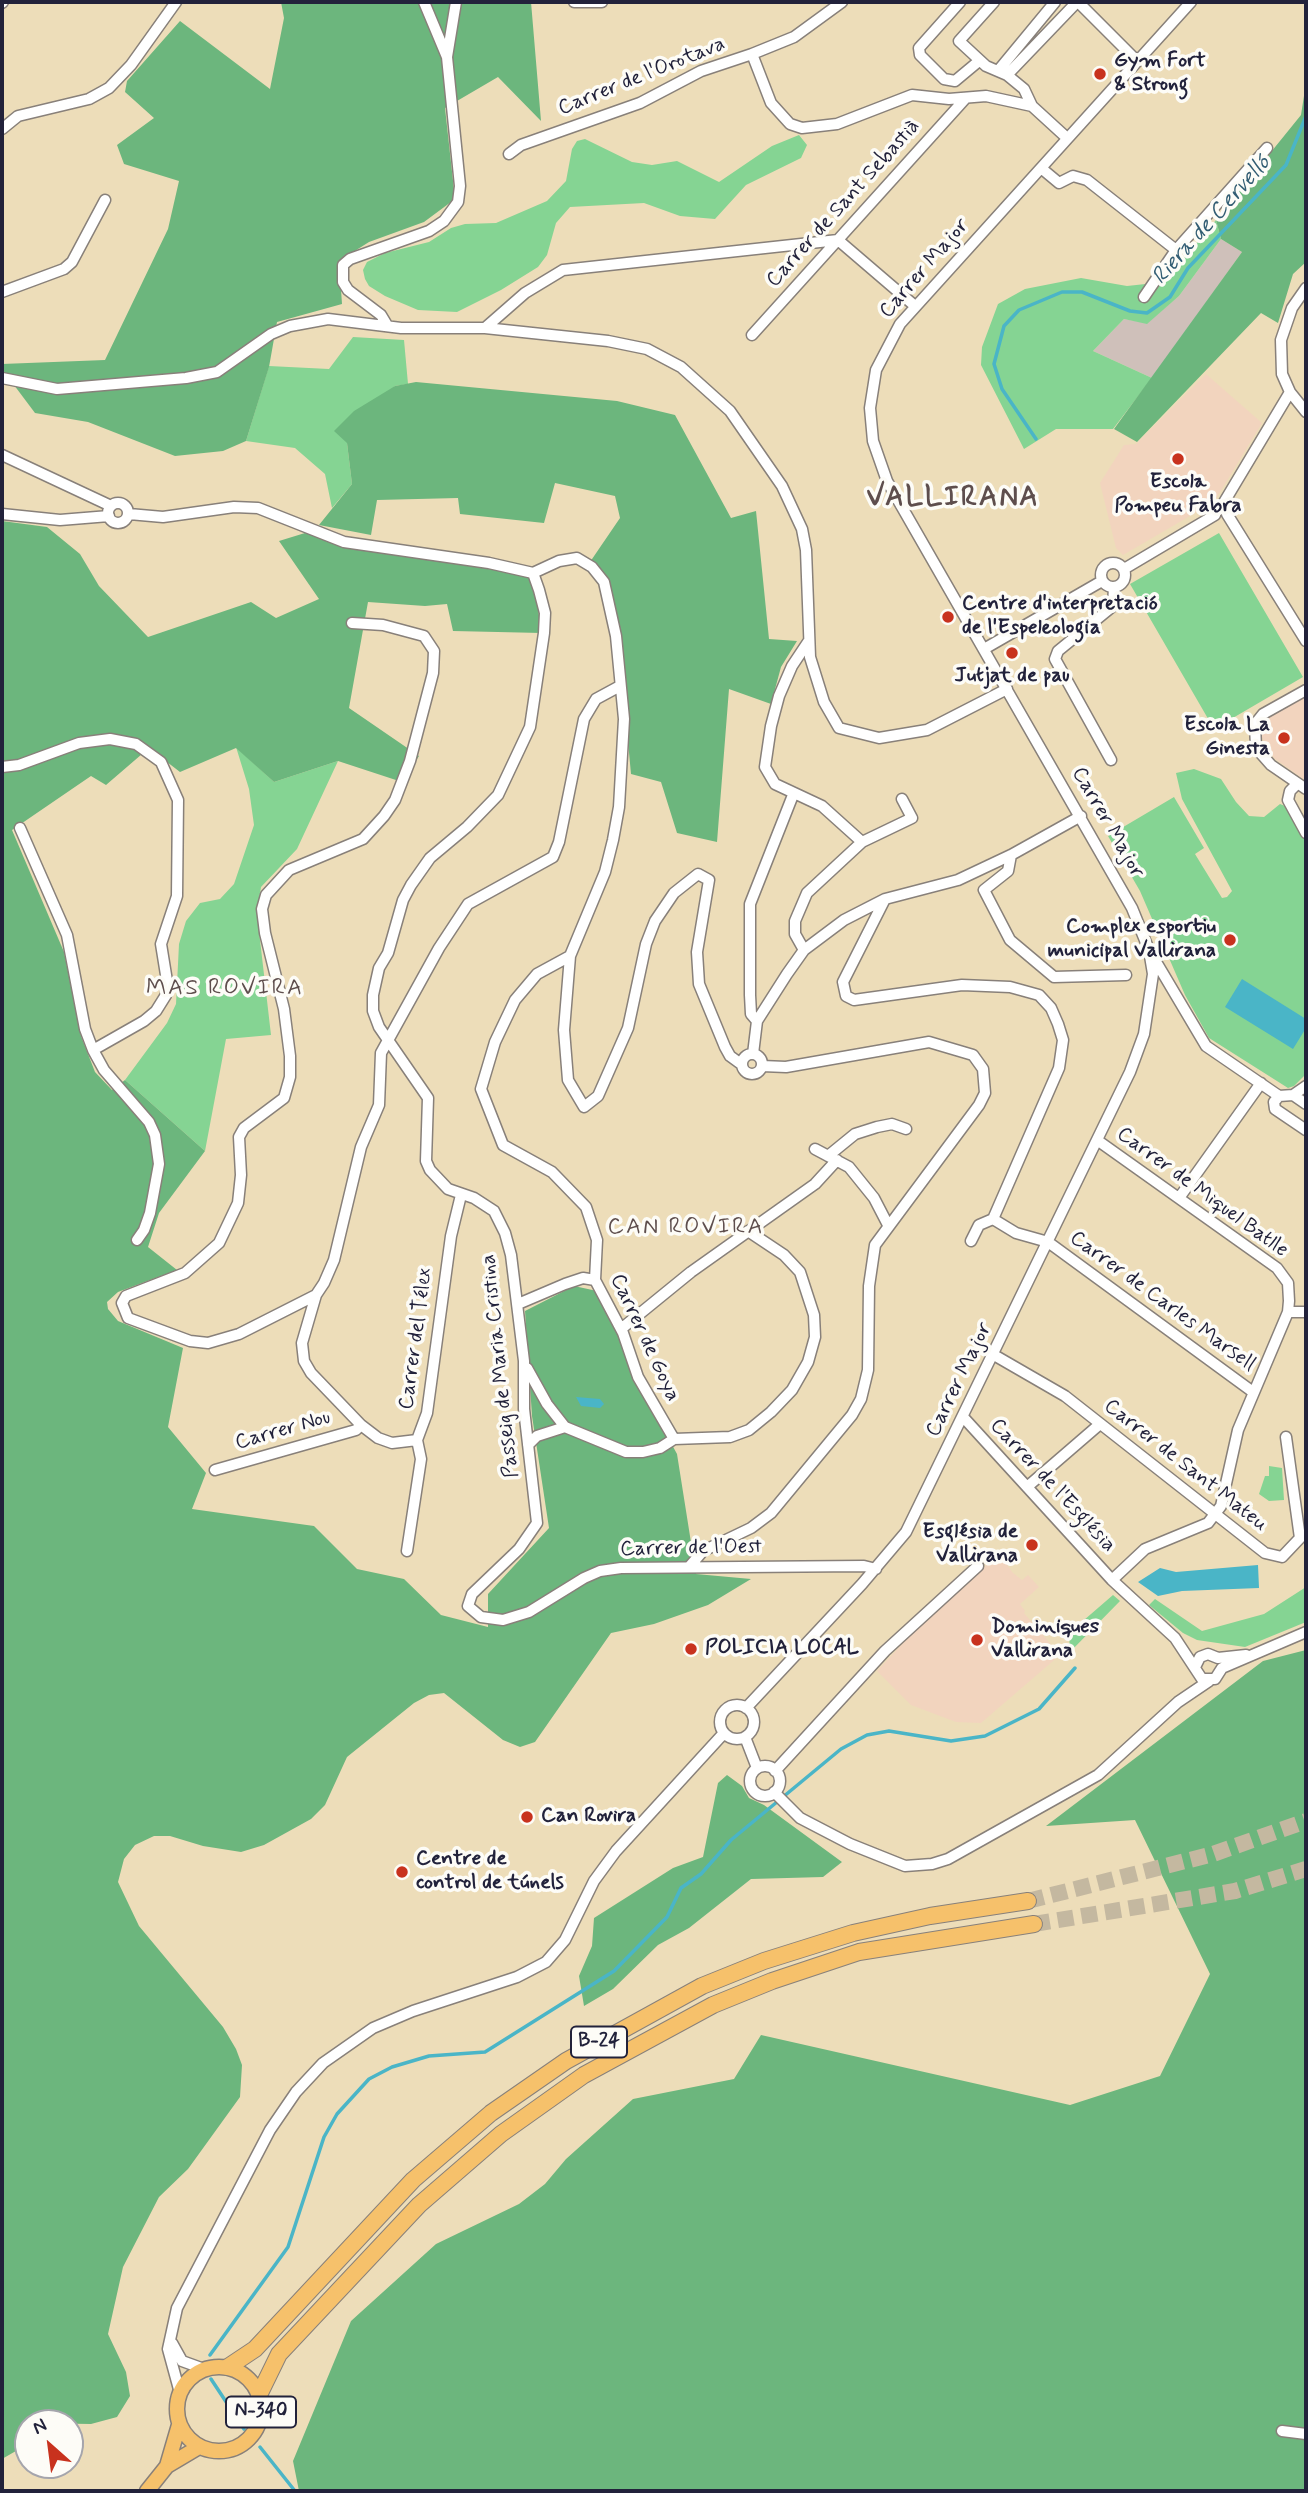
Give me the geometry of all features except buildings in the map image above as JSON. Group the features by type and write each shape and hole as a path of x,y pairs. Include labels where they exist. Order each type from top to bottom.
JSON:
{"highway":[{"name":"B-24","path":"228,2367 255,2350 413,2179 491,2113 566,2061 702,1986 777,1957 852,1933 930,1916 1028,1901"},
{"name":"B-24","path":"260,2395 271,2366 309,2319 419,2205 501,2134 584,2075 652,2035 760,1985 859,1952 1034,1924"}],"main road":[{"name":"N-340","path":"199,2447 226,2451 248,2440 260,2420 260,2395 247,2377 228,2367 204,2369"},
{"path":"147,2491 166,2466 179,2425 177,2403 180,2393 190,2378 204,2369"},
{"path":"166,2466 199,2447 179,2425"}],"street":[{"path":"2,130 18,117 89,99 109,88 131,65 176,2"},
{"path":"424,2 436,37 447,57"},
{"path":"387,325 382,315 348,290 343,282 343,265 350,259 429,231 444,221 458,202 460,186 447,57 456,2"},
{"path":"574,2 602,2"},
{"name":"Carrer de l'Orotava","path":"509,154 522,145 640,103 701,71 794,37 842,2"},
{"path":"960,2 919,48 920,55 944,79 955,81 979,61"},
{"path":"994,2 959,41 979,61 1024,89 1032,106 1068,138"},
{"path":"1002,73 1055,2"},
{"path":"1002,73 1077,2 1137,61"},
{"name":"Carrer Major","path":"747,1708 876,1569 906,1532 964,1418 1130,1072 1144,1034 1153,987 1149,950 1126,895 887,481 873,441 870,408 876,370 889,340 915,306 1191,2"},
{"path":"752,54 771,103 790,124 802,128 836,124 912,95 965,99 986,96 1032,106"},
{"name":"Carrer de Sant Sebastià","path":"752,335 965,99"},
{"path":"1144,297 1176,250 1267,148"},
{"path":"1041,168 1059,183 1073,176 1087,180 1176,250"},
{"path":"2,292 64,269 72,262 105,200"},
{"path":"485,328 525,293 564,270 838,240 915,306"},
{"path":"1306,288 1292,308 1281,340 1282,374 1290,392 1306,412"},
{"path":"2,378 57,389 186,378 217,372 271,334 290,326 328,318 421,329 485,328 608,341 647,349 681,367 721,402 745,429 771,466 802,529 806,550 808,642 819,689 829,714 839,728 857,735 886,738 927,730 1007,689"},
{"path":"1225,509 1290,392"},
{"path":"2,455 110,511 120,523 129,514 163,517 234,507 258,508 344,542 489,563 533,573 559,561 577,558 584,560 599,575 608,590 624,719 620,807 605,873 570,956 564,1030 568,1080 584,1107 598,1096 628,1028 646,944 655,921 670,898 690,878 698,874 709,880 709,893 696,969 706,1005 725,1047 745,1072 753,1074 762,1066 786,1067 929,1042 963,1050 980,1063 985,1093 979,1105 875,1245 871,1260 868,1370 856,1407 771,1513 751,1528 703,1550 690,1567"},
{"path":"1124,569 1215,515 1216,505 1225,509 1306,641"},
{"path":"2,514 60,520 110,511"},
{"path":"1102,581 1101,572 1108,563 1116,563 1124,569 1125,579 1114,587"},
{"name":"Passeig de Maria Cristina","path":"468,1606 472,1594 519,1549 537,1523 528,1445 524,1361 511,1255 494,1211 461,1195 437,1180 429,1171 426,1161 428,1098 417,1079 387,1041 373,1011 373,995 379,968 388,953 403,900 430,858 498,795 530,727 545,613 533,573"},
{"path":"984,649 1102,581"},
{"path":"1102,581 1114,587"},
{"path":"1111,760 1055,659 1058,651 1113,606 1114,587"},
{"path":"352,623 383,625 424,636 433,651 433,673 410,761 395,800 363,839 289,870 266,895 262,909 265,933 288,1037 290,1077 287,1088 278,1104 244,1128 239,1137 241,1175 238,1203 219,1243 185,1273 127,1296 121,1307 131,1320 190,1341 208,1343 239,1334 316,1295 334,1260 361,1147 379,1105 381,1053 439,948 468,904 553,857 559,842 584,719 596,699 620,686"},
{"path":"808,642 792,666 779,696 765,760 767,772 775,784 793,795 822,806 862,842"},
{"path":"1306,690 1263,714 1255,724 1256,748 1271,765 1302,786 1288,800 1306,833"},
{"path":"2,767 19,765 79,743 110,739 136,744 160,762 178,800 177,896 160,944 167,981 166,995 156,1011 144,1021 93,1050"},
{"path":"757,1021 751,1014 750,904 793,795"},
{"path":"804,950 795,934 795,920 807,893 862,842 912,818 902,799"},
{"path":"753,1054 757,1021 804,950 844,920 885,899 958,880 1081,817"},
{"path":"20,828 67,935 85,1029 93,1050 104,1070 145,1116 155,1135 159,1164 147,1222 137,1240"},
{"path":"1011,855 1008,871 984,890 1010,940 1054,977 1126,975"},
{"path":"885,899 843,982 846,996 854,1000 962,985 1010,987 1039,995 1051,1008 1063,1040 1059,1068 993,1219 979,1225 971,1241"},
{"path":"1149,950 1167,975 1200,1040 1279,1096 1293,1095 1305,1088"},
{"name":"Carrer de Goya","path":"570,956 537,974 515,1000 495,1042 481,1088 503,1145 552,1172 586,1207 597,1240 595,1280 621,1329 638,1377 674,1438"},
{"path":"741,1064 745,1057 753,1054"},
{"path":"753,1054 760,1058 762,1066"},
{"path":"1179,1198 1261,1083"},
{"path":"1293,1095 1306,1104"},
{"path":"1279,1096 1274,1102 1275,1109 1306,1130"},
{"path":"621,1329 747,1231 815,1184 833,1158 855,1134 892,1124 906,1129"},
{"name":"Carrer de Miquel Batlle","path":"1097,1140 1277,1268 1287,1283 1288,1311"},
{"path":"815,1149 849,1167 862,1182 888,1225"},
{"name":"Carrer del Télex","path":"316,1295 302,1343 304,1361 310,1373 360,1425 392,1443 417,1440 427,1413 451,1236 461,1195"},
{"name":"Carrer de Carles Marsell","path":"993,1219 1016,1233 1048,1242 1253,1392"},
{"path":"524,1361 547,1404 565,1427 626,1452 660,1448 674,1438 717,1438 748,1430 792,1391 808,1362 816,1326 805,1281 792,1262 747,1231"},
{"path":"518,1304 574,1281 595,1280"},
{"path":"1112,1580 1145,1549 1208,1523 1215,1515 1227,1489 1238,1430 1288,1311 1306,1312"},
{"name":"Carrer de Sant Mateu","path":"994,1355 1065,1396 1265,1553 1282,1557 1300,1538 1286,1437"},
{"name":"Carrer de l'Església","path":"964,1418 1112,1580 1175,1638"},
{"path":"1027,1487 1100,1424"},
{"name":"Carrer Nou","path":"215,1470 356,1430 360,1425"},
{"path":"528,1445 537,1437 565,1427"},
{"path":"407,1551 421,1459 417,1440"},
{"name":"Carrer de l'Oest","path":"468,1606 481,1617 503,1620 529,1612 600,1571 690,1567 864,1566 876,1569"},
{"path":"775,1771 885,1651 978,1566"},
{"path":"847,1568 862,1584"},
{"path":"1175,1638 1220,1663 1255,1655 1306,1632"},
{"path":"1175,1638 1196,1669 1209,1681"},
{"path":"1178,1702 1204,1655"},
{"path":"774,1792 800,1818 850,1844 905,1866 932,1864 948,1859 1098,1775 1178,1702 1219,1676 1220,1663"},
{"path":"745,1737 734,1739 724,1733 720,1719 725,1710 735,1705 747,1708 754,1721 745,1737 757,1769"},
{"path":"180,2393 168,2349 177,2308 283,2108 309,2077 341,2048 373,2028 413,2011 517,1977 546,1962 565,1940 594,1881 615,1851 724,1733"},
{"path":"765,1766 775,1771 779,1780 774,1792 765,1796 753,1790 750,1781 757,1769 765,1766"},
{"path":"170,2337 182,2361 204,2369"},
{"path":"1282,2431 1306,2434"}],"shaded area":[{"path":"1221,239 1242,252 1152,378 1093,351 1124,319 1147,323 1179,296"},
{"name":"Escola Pompeu Fabra","path":"1206,374 1262,423 1214,502 1123,555 1116,548 1100,483 1124,445 1136,444"},
{"name":"Escola La Ginesta","path":"1306,696 1306,781 1274,758 1261,736 1266,719"},
{"name":"Dominiques Vallirana","path":"999,1554 1013,1573 1022,1580 1028,1575 1039,1587 1020,1604 1024,1613 1060,1655 981,1723 956,1722 911,1705 877,1671 923,1622"}],"green space":[{"path":"281,2 531,2 541,121 498,77 445,108 455,199 424,222 369,242 339,261 342,304 277,322 269,367 246,441 223,451 175,456 88,422 35,413 2,369 2,364 105,360 168,229 179,181 124,164 117,145 154,118 125,92 127,81 180,21 270,89 284,18"},
{"path":"1306,83 1306,262 1293,274 1278,323 1261,313 1137,442 1114,429 1242,252 1221,239 1216,220 1301,115"},
{"path":"799,135 807,145 801,158 746,185 715,219 680,216 644,203 570,207 556,223 547,255 538,267 501,290 457,312 418,310 385,296 369,286 365,279 363,270 367,262 385,253 429,242 451,228 465,224 496,223 547,201 566,181 572,149 577,141 585,139 632,162 652,165 677,161 719,182 772,146"},
{"path":"1216,220 1221,239 1179,296 1147,324 1124,319 1093,351 1152,378 1113,429 1056,429 1024,449 981,365 982,347 998,304 1025,289 1081,278 1127,286 1164,282"},
{"path":"353,337 404,340 408,384 395,386 347,443 352,484 332,508 325,474 295,448 246,441 269,366 329,369"},
{"path":"416,382 617,401 675,415 731,518 756,511 769,639 797,641 781,667 771,704 729,689 717,842 677,833 661,782 631,774 623,688 609,587 590,562 620,518 615,496 555,483 544,523 460,514 458,498 377,500 371,535 319,525 352,484 347,443 334,431 354,411 395,386"},
{"path":"2,521 47,527 80,554 99,586 148,637 251,602 276,618 319,599 279,541 305,533 336,541 495,563 533,580 542,633 453,631 447,604 425,606 368,602 349,708 419,756 402,782 338,761 274,782 236,748 180,772 149,748 106,785 91,776 12,830 64,952 81,1036 95,1072 112,1090 125,1080 205,1151 159,1213 148,1247 177,1270 118,1292 107,1302 108,1309 118,1321 183,1348 168,1427 206,1473 192,1509 314,1526 357,1569 404,1579 441,1615 488,1627 488,1594 549,1528 532,1416 525,1311 574,1286 597,1291 621,1328 634,1375 677,1454 696,1574 751,1579 708,1605 654,1624 611,1633 535,1742 520,1747 503,1740 444,1693 429,1695 414,1703 347,1757 325,1805 311,1819 264,1845 241,1852 203,1846 170,1836 154,1836 135,1845 124,1859 118,1882 139,1926 223,2027 236,2049 242,2065 240,2097 188,2169 159,2197 123,2267 108,2334 126,2372 130,2396 117,2417 84,2424 84,2409 14,2409 14,2452 2,2459"},
{"path":"1219,533 1303,677 1214,729 1130,584"},
{"path":"236,747 274,782 338,761 297,849 261,887 257,914 271,1035 226,1039 205,1151 125,1080 167,1023 176,1004 179,944 186,921 200,903 220,899 234,884 254,825 249,789"},
{"name":"Complex esportiu municipal Vallirana","path":"1194,769 1221,779 1249,816 1264,817 1280,804 1285,806 1306,841 1306,1074 1294,1086 1288,1088 1209,1038 1185,995 1140,891 1108,836 1174,797 1204,848 1195,854 1222,898 1227,897 1232,891 1182,799 1176,773"},
{"path":"1269,1466 1282,1468 1284,1500 1269,1501 1259,1494 1265,1476 1269,1476"},
{"path":"1306,1587 1306,1622 1245,1647 1197,1640 1183,1633 1149,1605 1155,1599 1202,1631 1264,1614"},
{"path":"1113,1595 1120,1601 1070,1652 1069,1633"},
{"path":"1306,1650 1306,2491 299,2491 293,2461 351,2321 436,2244 519,2204 545,2184 566,2159 633,2099 734,2079 761,2035 1070,2105 1160,2076 1210,1974 1135,1820 1046,1826 1263,1661"},
{"path":"727,1775 742,1786 749,1798 764,1805 842,1862 823,1877 751,1879 689,1928 658,1945 613,1989 584,2006 579,1976 592,1946 594,1918 673,1868 703,1857 718,1783"}],"water":[{"path":"1242,979 1306,1019 1306,1028 1293,1049 1225,1007"},
{"path":"576,1397 600,1399 604,1404 600,1408 581,1406"},
{"path":"1258,1565 1259,1588 1182,1591 1158,1596 1138,1582 1160,1568 1176,1572"}],"waterway":[{"name":"Riera de Cervelló","path":"1036,439 1002,389 994,364 1004,326 1019,310 1062,292 1082,292 1130,311 1147,313 1170,297 1188,268 1286,165 1306,116"},
{"path":"210,2355 288,2247 324,2137 337,2114 369,2079 392,2067 429,2056 485,2052 614,1971 667,1917 681,1888 701,1874 731,1840 841,1749 867,1735 889,1731 951,1741 985,1736 1039,1709 1075,1668"},
{"path":"211,2379 244,2429"},
{"path":"260,2447 295,2491"}],"tunnel":[{"path":"1028,1901 1213,1854 1306,1821"},
{"path":"1034,1924 1235,1891 1306,1869"}],"place":[{"name":"Gym Fort & Strong","path":"1100,74"},
{"name":"Escola Pompeu Fabra","path":"1178,459"},
{"name":"Centre d'interpretació de l'Espeleologia","path":"948,617"},
{"name":"Jutjat de pau","path":"1012,653"},
{"name":"Escola La Ginesta","path":"1284,738"},
{"name":"Complex esportiu municipal Vallirana","path":"1230,940"},
{"name":"Església de Vallirana","path":"1032,1545"},
{"name":"Dominiques Vallirana","path":"977,1640"},
{"name":"POLICIA LOCAL","path":"691,1649"},
{"name":"Can Rovira","path":"527,1817"},
{"name":"Centre de control de túnels","path":"402,1872"}],"district":[{"name":"VALLIRANA","path":"953,499"},
{"name":"MAS ROVIRA","path":"225,989"},
{"name":"CAN ROVIRA","path":"686,1228"}]}
